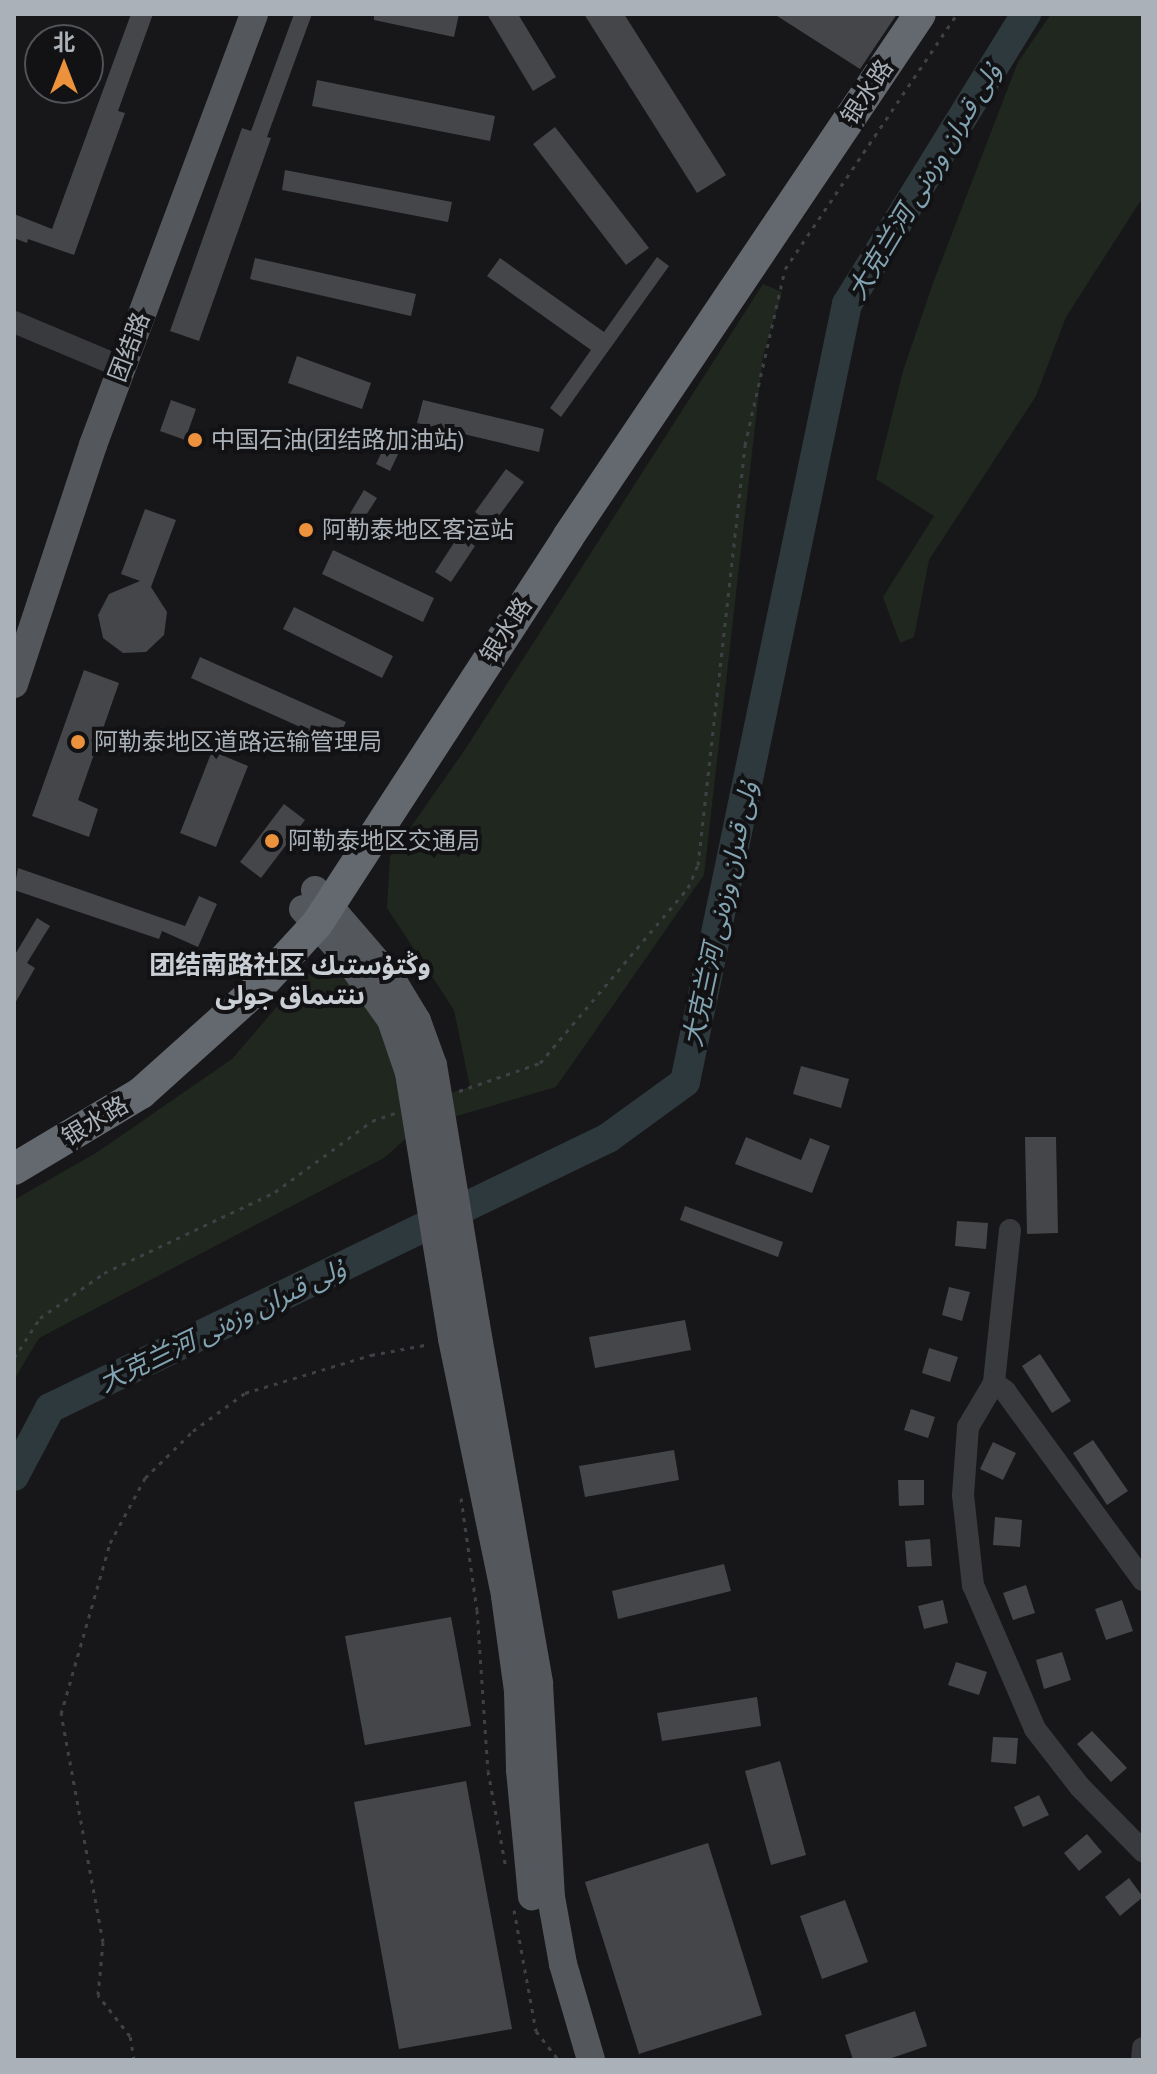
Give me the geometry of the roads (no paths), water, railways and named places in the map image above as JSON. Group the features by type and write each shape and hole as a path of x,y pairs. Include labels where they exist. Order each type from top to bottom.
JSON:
{"highway":[{"name":"银水路","path":"14,1149 124,1084 203,1020 316,907 516,580 899,14"},
{"name":"银水路","path":"14,1169 141,1093 259,987 568,537 920,14"}],"main road":[{"name":"团结路","path":"14,632 238,14"},
{"name":"团结路","path":"14,684 112,364 254,14"},
{"path":"316,907 391,978 417,1021 421,1069 517,1677 532,1901 574,2060"},
{"path":"464,1332 539,1684 551,1897 563,1964 591,2060"}],"street":[{"path":"14,322 112,364"},
{"path":"1010,1230 994,1383 968,1427 963,1495 973,1585 1035,1729 1080,1787 1143,1851"},
{"path":"994,1383 1005,1391 1143,1580"},
{"path":"1142,2060 1143,2048"}],"waterway":[{"name":"大克兰河 ۇلى قىران وزەنى","path":"14,1476 50,1408 608,1138 685,1082 847,304 1026,14"}],"place":[{"name":"中国石油(团结路加油站)","path":"195,440"},
{"name":"阿勒泰地区客运站","path":"306,530"},
{"name":"阿勒泰地区道路运输管理局","path":"78,742"},
{"name":"阿勒泰地区交通局","path":"272,841"}],"district":[{"name":"团结南路社区 وڭتۇستىك ىنتىماق جولى","path":"290,980"}]}
